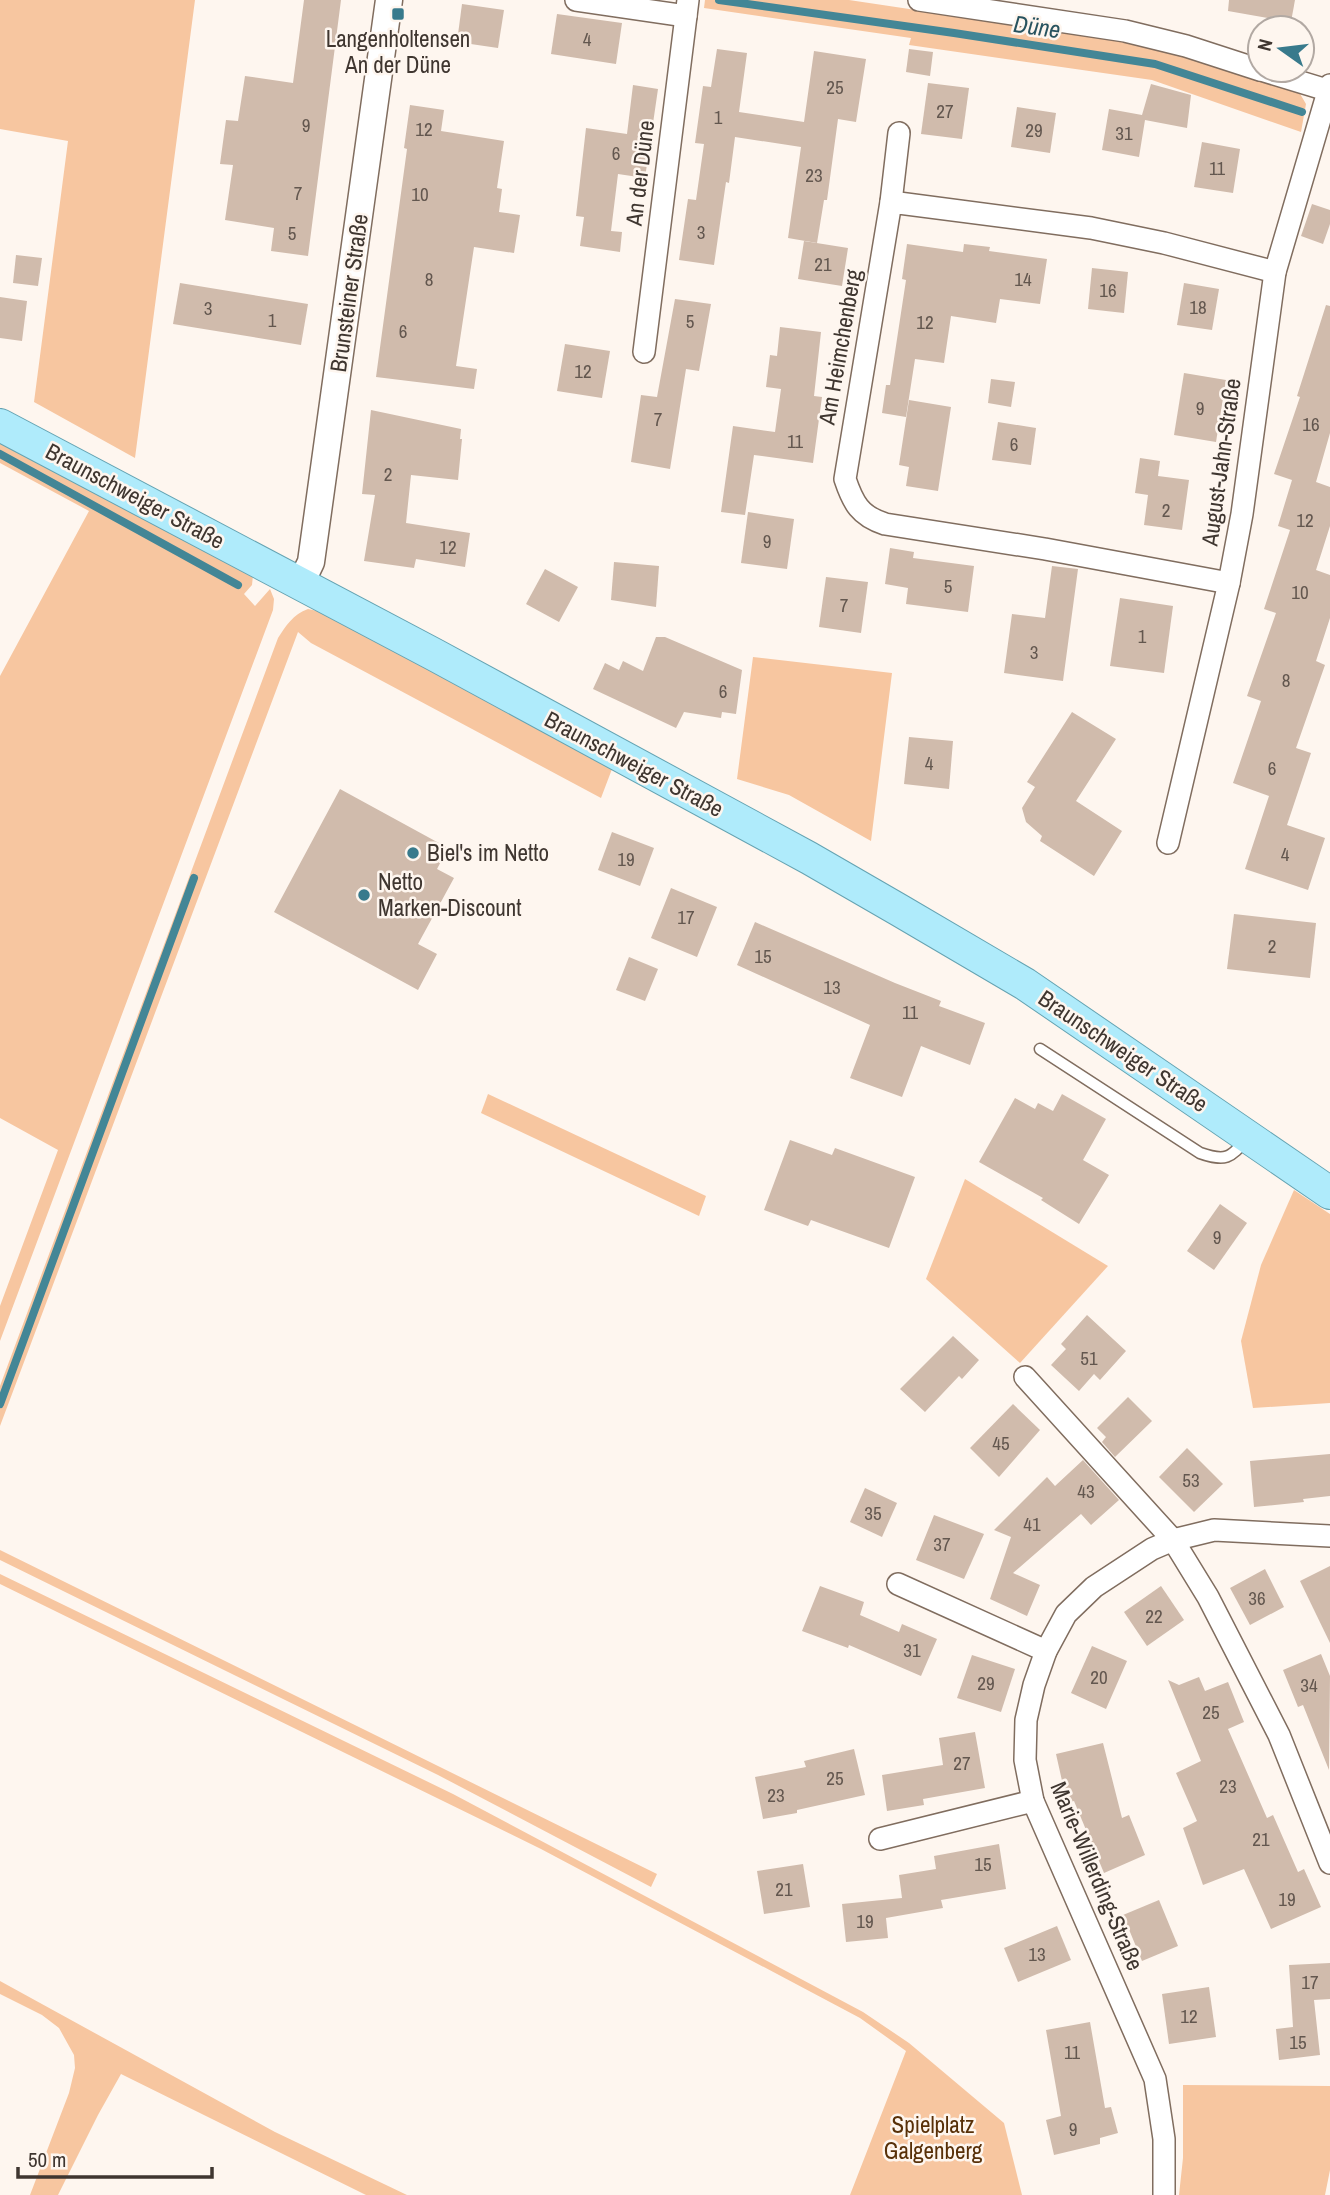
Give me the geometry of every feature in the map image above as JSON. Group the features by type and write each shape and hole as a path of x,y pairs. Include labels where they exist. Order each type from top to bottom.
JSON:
{"main road":[{"name":"Braunschweiger Straße","path":"0,425 301,583 809,858 991,963 1330,1192"}],"street":[{"name":"Brunsteiner Straße","path":"301,583 311,562 389,0"},
{"path":"576,0 687,8"},
{"path":"919,0 1125,31 1186,46 1246,65"},
{"name":"An der Düne","path":"644,352 687,8"},
{"path":"1311,84 1329,89"},
{"name":"August-Jahn-Straße","path":"1168,843 1229,583 1242,514 1275,272 1329,89"},
{"name":"Am Heimchenberg","path":"899,133 891,202 845,479 858,509 872,520 886,524 1045,549 1229,583"},
{"path":"891,202 1091,228 1164,243 1275,272"},
{"path":"1025,1377 1173,1541 1208,1597 1279,1735 1330,1863"},
{"name":"Marie-Willerding-Straße","path":"1164,2195 1164,2139 1155,2079 1033,1801 1025,1760 1026,1720 1034,1685 1046,1651 1066,1614 1094,1587 1152,1549 1214,1530 1330,1536"},
{"path":"898,1584 1046,1651"},
{"path":"880,1839 1033,1801"}],"lane":[{"name":"Braunschweiger Straße","path":"1040,1049 1200,1153 1226,1158 1233,1155 1249,1137"}],"green space":[{"path":"0,0 195,0 135,458 34,402 68,141 0,129"},
{"path":"705,0 849,0 1149,46 1246,76 1246,84 1273,84 1299,92 1306,104 1301,132 1152,80 909,45 911,38 704,8"},
{"path":"0,440 253,575 252,585 244,594 255,606 270,589 274,599 273,610 0,1341 0,1306 58,1150 0,1118 0,676 89,511 0,463"},
{"path":"308,609 322,612 612,769 601,798 311,643 298,632 0,1426 0,1386 278,638 294,617"},
{"path":"753,657 892,673 871,841 789,795 737,779"},
{"path":"488,1094 706,1196 699,1216 481,1113"},
{"path":"965,1179 1108,1266 1020,1363 926,1279"},
{"path":"1294,1190 1330,1214 1330,1403 1253,1408 1241,1341 1261,1265"},
{"path":"0,1550 657,1874 651,1887 438,1775 0,1560"},
{"name":"Spielplatz Galgenberg","path":"0,1574 453,1794 863,2012 909,2043 1004,2123 1022,2195 850,2195 906,2051 860,2018 541,1849 0,1584"},
{"path":"0,1981 275,2132 407,2195 366,2195 121,2074 58,2195 30,2195 69,2093 75,2068 74,2055 59,2028 42,2015 0,1994"},
{"path":"1183,2085 1330,2086 1330,2170 1325,2195 1179,2195 1183,2158"}],"building":[{"path":"304,0 341,0 308,256 271,251 274,228 225,220 233,165 220,164 226,120 238,121 245,76 293,83"},
{"path":"1229,0 1295,0 1292,14 1246,14 1228,11"},
{"path":"462,4 504,10 498,48 457,42"},
{"path":"557,14 622,23 616,64 551,54"},
{"path":"717,49 747,53 739,112 804,122 814,51 866,59 856,122 838,119 827,200 824,200 817,243 788,238 801,147 735,137 714,265 679,260 688,199 696,200 704,144 695,143 703,86 711,87"},
{"path":"909,49 933,52 930,76 906,72"},
{"path":"928,83 969,88 962,139 921,134"},
{"path":"1151,84 1191,95 1187,128 1145,120 1139,157 1102,150 1109,109 1142,115"},
{"path":"633,85 658,89 645,178 618,174 611,231 622,232 620,252 580,246 584,217 576,216 586,128 627,134"},
{"path":"410,105 444,110 441,131 504,141 497,188 502,189 499,212 520,215 514,253 474,247 456,366 477,369 474,389 376,377 407,149 404,148"},
{"path":"1017,107 1056,113 1050,153 1011,147"},
{"path":"1202,142 1240,149 1233,193 1194,187"},
{"path":"1312,204 1330,210 1330,224 1323,244 1301,236"},
{"path":"804,241 848,248 842,286 798,279"},
{"path":"907,244 963,252 964,244 990,247 989,251 1047,259 1040,304 1000,299 996,323 951,316 944,363 915,359 906,417 882,413 886,385 890,385 906,280 902,279"},
{"path":"16,255 42,258 38,286 13,283"},
{"path":"1092,268 1128,272 1124,313 1088,309"},
{"path":"180,283 308,304 301,345 173,324"},
{"path":"1184,283 1219,289 1212,330 1177,325"},
{"path":"0,297 27,301 22,341 0,338"},
{"path":"675,299 711,304 699,371 686,369 670,469 631,462 641,395 657,397"},
{"path":"1326,305 1330,306 1330,433 1316,482 1330,487 1330,526 1316,570 1330,575 1330,618 1316,661 1325,665 1296,748 1311,753 1287,825 1325,838 1308,890 1245,869 1269,796 1233,783 1261,701 1247,696 1276,613 1264,609 1290,530 1278,526 1292,480 1274,474 1300,397 1297,396"},
{"path":"780,327 821,332 814,396 822,397 813,463 754,455 745,515 721,512 733,426 775,432 781,389 766,387 770,355 777,356"},
{"path":"565,344 610,351 602,398 557,391"},
{"path":"1184,373 1226,380 1216,442 1174,435"},
{"path":"991,379 1015,382 1011,407 988,403"},
{"path":"909,400 951,407 938,491 906,486 909,467 899,465"},
{"path":"371,410 461,429 458,480 411,475 406,523 470,533 465,567 416,559 414,568 364,561 375,495 362,494"},
{"path":"998,422 1036,428 1031,465 992,460"},
{"path":"1140,458 1160,461 1158,476 1189,480 1182,530 1144,525 1148,495 1135,493"},
{"path":"748,512 794,519 787,569 741,563"},
{"path":"890,548 914,552 913,558 974,566 968,612 906,604 908,588 885,584"},
{"path":"614,562 659,566 656,607 611,600"},
{"path":"1052,566 1078,569 1063,681 1004,673 1012,614 1045,618"},
{"path":"545,569 578,587 559,622 526,604"},
{"path":"826,577 868,582 861,633 819,627"},
{"path":"1120,598 1173,606 1164,673 1110,666"},
{"path":"656,637 665,637 742,670 736,714 722,712 721,718 684,712 676,728 593,689 605,663 619,670 623,661 643,671"},
{"path":"1072,712 1116,739 1076,801 1122,831 1094,876 1040,841 1042,836 1026,822 1022,808 1035,787 1027,782"},
{"path":"909,737 953,741 949,789 904,784"},
{"name":"Netto Marken-Discount","path":"340,789 448,848 437,869 454,878 418,944 437,954 418,990 274,912"},
{"path":"612,832 654,848 640,886 598,870"},
{"path":"671,888 717,907 697,957 651,938"},
{"path":"1234,914 1316,923 1310,978 1227,969"},
{"path":"755,922 941,1001 939,1006 985,1023 970,1065 921,1046 902,1097 850,1078 870,1025 737,965"},
{"path":"629,957 658,969 645,1001 616,990"},
{"path":"1062,1094 1106,1119 1083,1160 1109,1175 1079,1224 1041,1200 1043,1198 979,1162 1015,1098 1035,1109 1038,1103 1053,1111"},
{"path":"790,1140 832,1155 835,1148 915,1177 889,1248 811,1220 808,1226 764,1210"},
{"path":"1220,1204 1247,1223 1214,1270 1187,1251"},
{"path":"1087,1315 1126,1351 1100,1380 1094,1374 1079,1391 1051,1365 1066,1349 1061,1344"},
{"path":"953,1336 979,1360 962,1379 959,1376 925,1412 900,1389"},
{"path":"1128,1397 1152,1421 1115,1457 1102,1442 1106,1437 1097,1428"},
{"path":"1013,1404 1040,1430 999,1477 970,1448"},
{"path":"1187,1448 1223,1484 1194,1512 1159,1477"},
{"path":"1330,1454 1330,1496 1303,1499 1304,1502 1254,1507 1250,1461"},
{"path":"1083,1460 1119,1500 1091,1525 1081,1514 1013,1573 1040,1585 1027,1616 990,1599 1011,1537 994,1530 1047,1477 1055,1486"},
{"path":"865,1488 897,1503 882,1537 850,1522"},
{"path":"934,1515 984,1534 964,1579 916,1560"},
{"path":"1330,1566 1330,1643 1300,1581"},
{"path":"1265,1569 1284,1607 1250,1625 1230,1588"},
{"path":"820,1586 864,1602 860,1615 899,1632 902,1624 937,1639 921,1676 849,1645 848,1648 802,1631"},
{"path":"1161,1586 1184,1620 1147,1646 1124,1612"},
{"path":"1092,1646 1127,1661 1106,1709 1071,1693"},
{"path":"1321,1654 1330,1676 1329,1770 1303,1705 1298,1707 1283,1670"},
{"path":"972,1655 1015,1669 1001,1712 957,1698"},
{"path":"1199,1677 1205,1691 1228,1682 1244,1722 1228,1729 1267,1818 1273,1815 1298,1872 1304,1869 1321,1907 1271,1929 1244,1869 1203,1885 1183,1828 1197,1821 1176,1773 1201,1761 1168,1680 1179,1685"},
{"path":"975,1732 985,1788 923,1799 924,1805 887,1811 882,1775 943,1765 939,1738"},
{"path":"1103,1743 1122,1818 1129,1815 1145,1855 1104,1873 1074,1801 1067,1803 1056,1754"},
{"path":"854,1749 865,1795 763,1819 755,1777 806,1767 804,1761"},
{"path":"999,1844 1006,1889 941,1900 943,1908 886,1918 888,1938 846,1942 842,1904 902,1898 899,1875 936,1869 934,1856"},
{"path":"803,1864 810,1907 764,1914 757,1871"},
{"path":"1159,1900 1178,1946 1142,1961 1123,1915"},
{"path":"1057,1926 1071,1960 1018,1982 1004,1948"},
{"path":"1330,1963 1330,1999 1314,2000 1320,2055 1279,2060 1276,2029 1293,2027 1289,1965"},
{"path":"1209,1987 1216,2037 1169,2044 1162,1994"},
{"path":"1090,2022 1105,2108 1111,2107 1118,2133 1100,2138 1100,2144 1054,2155 1046,2120 1061,2116 1046,2030"}],"waterway":[{"name":"Düne","path":"719,0 1155,64 1302,112"},
{"path":"0,454 238,585"},
{"path":"0,1404 194,878"}],"place":[{"name":"Langenholtensen An der Düne","path":"398,14"},
{"name":"Biel's im Netto","path":"413,853"},
{"name":"Netto Marken-Discount","path":"364,895"}]}
